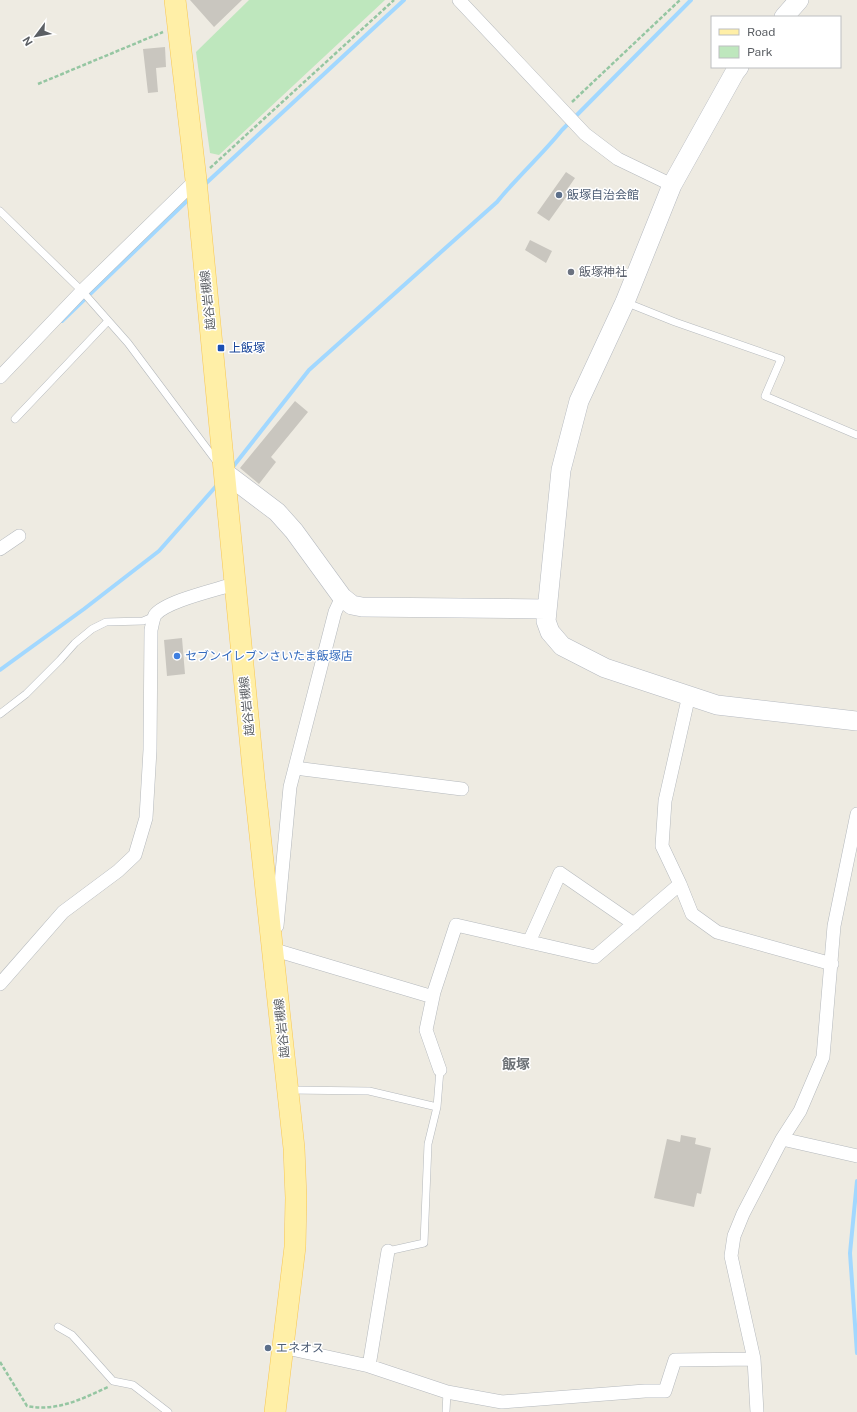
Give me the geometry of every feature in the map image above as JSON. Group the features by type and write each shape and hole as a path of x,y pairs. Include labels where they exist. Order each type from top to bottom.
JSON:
{"main road":[{"name":"越谷岩槻線","path":"175,0 196,180 234,584 275,954 288,1090 296,1198 295,1247 275,1412"}],"street":[{"path":"459,0 585,134 618,159 672,185"},
{"path":"785,16 799,0"},
{"path":"738,68 672,185 625,302 579,401 561,470 546,621 550,632 562,646 605,668 717,705 857,721"},
{"path":"0,377 82,291 196,180"},
{"path":"224,472 277,512 294,531 342,598 352,605 362,607 546,609"},
{"path":"0,549 19,536"},
{"path":"0,984 63,912 118,871 134,855 146,818 150,750 151,630 155,616 162,609 177,602 234,584"},
{"path":"342,598 335,612 290,787 275,954 433,997"},
{"path":"689,695 665,801 662,846 692,914 717,932 832,964"},
{"path":"295,768 462,789"},
{"path":"757,1412 754,1359 731,1256 734,1236 743,1214 782,1139 800,1111 823,1057 834,926 857,814"},
{"path":"529,942 560,873 634,924"},
{"path":"440,1070 426,1030 433,997 456,925 595,957 680,884"},
{"path":"782,1139 857,1156"},
{"path":"370,1366 388,1251"},
{"path":"282,1347 370,1366 447,1392 502,1402 644,1391 665,1391 675,1360 754,1359"}],"lane":[{"path":"0,211 82,291 128,343 224,472"},
{"path":"625,302 674,322 781,359 765,396 857,435"},
{"path":"15,419 108,321"},
{"path":"0,714 26,694 75,643 92,629 106,622 143,621 155,616"},
{"path":"388,1251 424,1243 428,1192 428,1144 437,1107 440,1070"},
{"path":"288,1090 369,1091 437,1107"},
{"path":"58,1327 72,1335 113,1381 133,1385 168,1412"},
{"path":"446,1412 447,1392"}],"path":[{"path":"196,180 394,0"},
{"path":"563,110 680,0"},
{"path":"38,84 178,26"},
{"path":"0,1362 27,1406 36,1408 66,1406 120,1382"}],"green space":[{"path":"249,0 385,0 219,155 210,153 196,52"}],"building":[{"path":"190,0 242,0 214,27"},
{"path":"165,47 166,67 156,68 158,92 148,93 143,49"},
{"path":"566,172 575,178 566,191 569,193 549,221 537,213"},
{"path":"530,240 552,251 546,263 525,250"},
{"path":"295,401 308,412 271,457 276,462 259,484 240,468"},
{"path":"182,638 185,674 167,676 164,640"},
{"path":"681,1135 696,1138 695,1144 711,1148 701,1194 697,1193 694,1207 654,1198 667,1139 680,1142"}],"waterway":[{"path":"203,186 404,0"},
{"path":"232,468 309,370 497,202 562,130 691,0"},
{"path":"62,321 191,197"},
{"path":"0,670 84,609 159,551 218,484"},
{"path":"857,1181 850,1253 857,1353"}],"place":[{"name":"飯塚自治会館","path":"559,195"},
{"name":"飯塚神社","path":"571,272"},
{"name":"上飯塚","path":"221,348"},
{"name":"セブンイレブンさいたま飯塚店","path":"177,656"},
{"name":"エネオス","path":"268,1348"}],"district":[{"name":"飯塚","path":"516,1064"}]}
